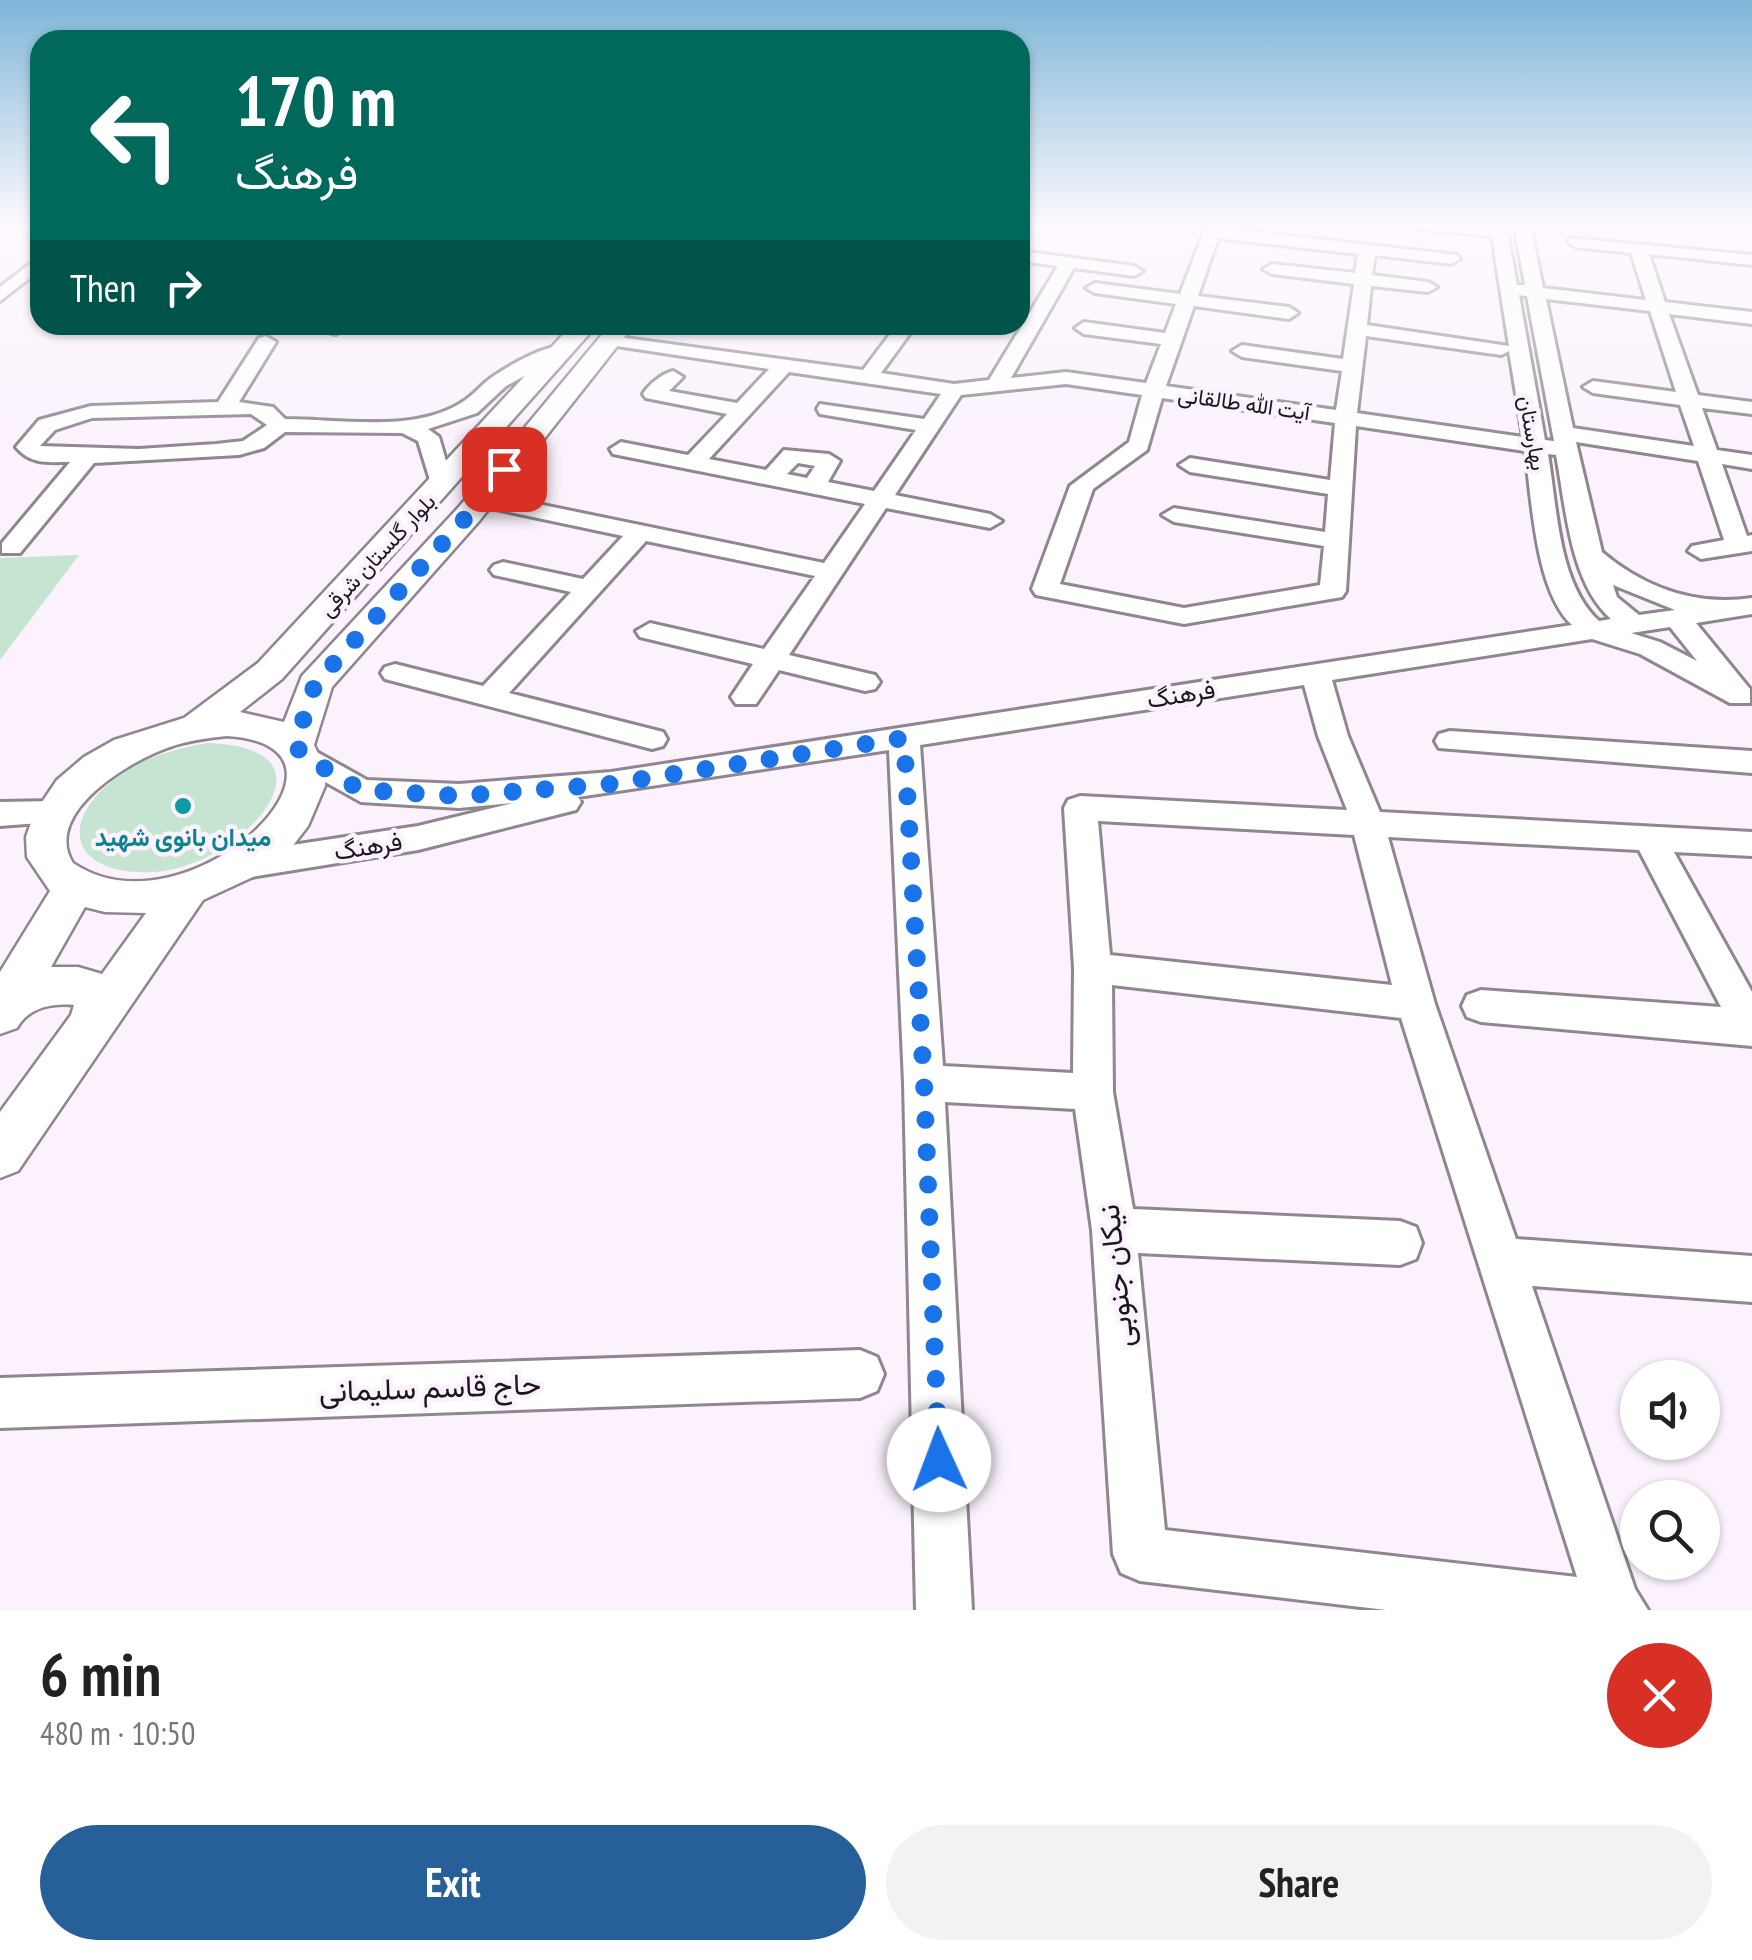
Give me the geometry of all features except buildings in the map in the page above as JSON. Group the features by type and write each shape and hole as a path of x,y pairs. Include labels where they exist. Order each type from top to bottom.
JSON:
{"main road":[{"name":"بلوار گلستان شرقی","path":"197,726 264,678 562,350 595,335"},
{"name":"بلوار گلستان شرقی","path":"300,750 315,684 480,499 602,335"},
{"path":"264,678 282,690 315,684"},
{"path":"197,726 254,726 278,733 300,750 309,780 300,809 275,839 238,866 188,889 145,898 106,898 73,888 55,875 46,856 46,835 54,813 98,767 129,749 197,726"},
{"path":"5,1008 73,888"},
{"path":"0,1154 188,889"},
{"path":"5,1008 39,987 67,982 88,989 97,1006 92,1028"}],"street":[{"path":"1030,328 1047,299"},
{"path":"1179,299 1289,313"},
{"path":"1186,300 1139,445 1082,486 1044,589 1184,616 1333,591 1346,418 1362,299"},
{"name":"بهارستان","path":"1511,299 1555,564 1572,611 1594,631"},
{"name":"بهارستان","path":"1539,299 1591,556 1605,600 1634,624"},
{"path":"1596,299 1752,318"},
{"path":"1656,299 1745,544 1701,551"},
{"path":"1084,328 1172,340"},
{"path":"1358,329 1501,348"},
{"name":"آیت الله طالقانی","path":"637,335 784,365 954,390 1066,378 1535,445 1565,441 1752,462"},
{"path":"868,378 900,335"},
{"path":"997,384 1026,335"},
{"path":"224,408 266,342"},
{"path":"279,425 268,437 242,448 87,456 37,455 27,446 47,425 91,412 252,408 279,425 406,427 469,408 499,382 562,350"},
{"path":"1242,350 1354,367"},
{"path":"692,462 784,365"},
{"path":"673,377 653,394 742,410"},
{"path":"1593,387 1752,408"},
{"path":"746,697 954,390"},
{"path":"828,409 929,426"},
{"path":"406,427 428,437 441,485"},
{"path":"621,448 990,520"},
{"path":"11,548 87,456"},
{"path":"1190,465 1342,489"},
{"path":"480,499 831,572"},
{"path":"1174,515 1337,541"},
{"path":"490,696 641,532"},
{"path":"1591,556 1625,582 1660,597 1739,608"},
{"path":"503,570 588,588"},
{"name":"فرهنگ","path":"300,750 361,790 459,796 610,784 1739,608"},
{"path":"1677,618 1746,704"},
{"path":"650,631 865,682"},
{"path":"1594,631 1650,648 1746,704"},
{"path":"395,673 652,738"},
{"path":"1315,673 1333,736 1367,820 1416,1004 1617,1610"},
{"path":"904,738 924,1083 944,1610"},
{"path":"1450,741 1752,762"},
{"name":"فرهنگ","path":"238,866 418,838 558,805 610,784"},
{"name":"نیکان جنوبی","path":"1367,820 1080,808 1093,968 1093,1092 1114,1230 1140,1554 1617,1610"},
{"path":"0,814 54,813"},
{"path":"1367,820 1752,844"},
{"path":"1650,838 1751,1027"},
{"path":"1093,968 1416,1004"},
{"path":"1481,1006 1751,1027"},
{"path":"924,1083 1093,1092"},
{"path":"1114,1230 1400,1243"},
{"path":"1501,1261 1752,1278"},
{"name":"حاج قاسم سلیمانی","path":"0,1403 860,1374"}],"green space":[{"path":"79,555 0,660 0,558"},
{"path":"207,743 250,750 272,764 276,785 266,808 246,831 218,851 186,866 153,872 125,871 104,865 89,855 81,842 80,827 86,810 100,792 141,762"}],"place":[{"name":"میدان بانوی شهید","path":"183,806"}],"route":[{"path":"504,469 469,514 315,684 295,745 304,756 361,790 459,796 610,784 904,738 924,1083 939,1460"}]}
